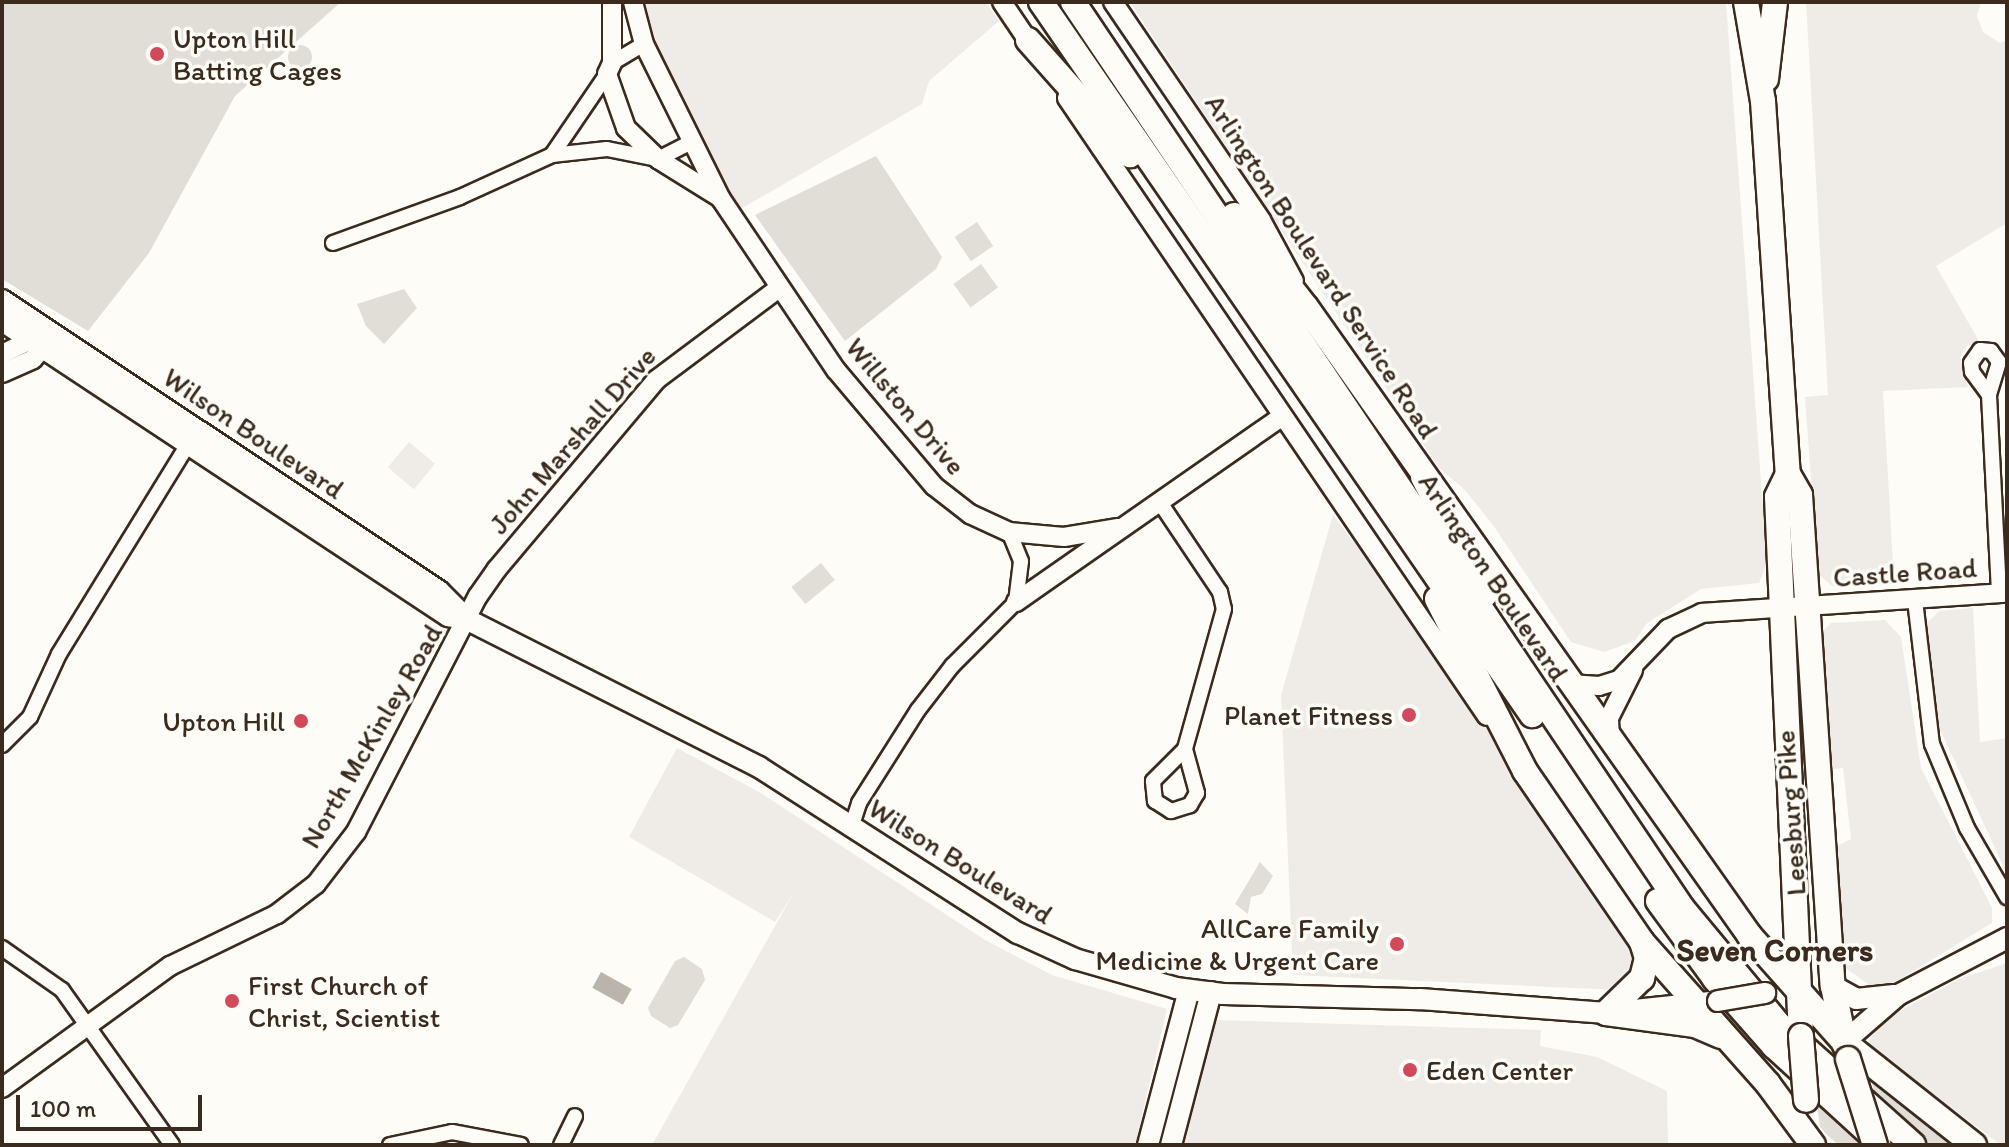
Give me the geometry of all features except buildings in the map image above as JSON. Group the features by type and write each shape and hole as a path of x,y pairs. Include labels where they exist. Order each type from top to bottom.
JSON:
{"main road":[{"name":"Arlington Boulevard","path":"1041,2 1240,287 1678,931 1774,1046 1883,1145"},
{"name":"Arlington Boulevard","path":"1073,2 1515,659 1728,969 1840,1085 1913,1145"},
{"name":"Leesburg Pike","path":"1746,2 1763,101 1788,474 1777,497 1795,607 1833,986 1846,1050 1875,1145"},
{"name":"Leesburg Pike","path":"1763,101 1775,2"},
{"path":"1028,40 1240,287"},
{"path":"1144,105 1306,307"},
{"name":"Wilson Boulevard","path":"2,300 44,340"},
{"name":"Arlington Boulevard Service Road","path":"1306,307 1423,477 1750,936 1846,1050 1974,1145"},
{"name":"Wilson Boulevard","path":"2,321 44,340 439,591 468,620 759,767 1046,948 1189,990 1211,992 1420,999 1606,1013 1706,1003 1765,993 1801,999"},
{"path":"1314,400 1444,612 1525,771 1642,942 1706,1003 1730,1041 1813,1142"},
{"path":"1423,477 1515,659"},
{"name":"Leesburg Pike","path":"1795,607 1801,1036 1813,1142"},
{"path":"1750,936 1770,940 1781,934 1797,900"},
{"path":"1846,1050 1898,995 2007,938"},
{"path":"1606,1013 1642,978 1647,958 1642,942"},
{"path":"1833,986 1856,999 1898,995"},
{"path":"1148,1145 1189,990"},
{"path":"1171,1145 1211,992"},
{"path":"1606,1013 1695,1025 1730,1041"}],"street":[{"path":"612,2 610,68 626,128 658,159 721,199"},
{"name":"Willston Drive","path":"633,2 644,44 721,199 836,370 934,486 970,514 1009,532 1064,537 1118,528"},
{"path":"1002,2 1525,771"},
{"name":"Arlington Boulevard Service Road","path":"1113,2 1274,242 1306,307"},
{"path":"552,155 610,68 644,44"},
{"path":"333,243 460,197 552,155 607,149 658,159 692,142"},
{"name":"John Marshall Drive","path":"468,620 497,569 625,413 688,351 779,288"},
{"path":"2,354 44,340"},
{"path":"2,373 44,340"},
{"path":"1989,395 2003,593"},
{"path":"852,825 859,803 918,710 960,657 1016,602 1118,528 1283,416"},
{"path":"2,745 30,717 59,654 192,436"},
{"path":"1159,501 1223,598 1185,749"},
{"path":"1009,532 1021,561 1016,602"},
{"name":"Castle Road","path":"1634,668 1684,618 2003,593"},
{"path":"1915,600 1932,744 1967,828 2007,897"},
{"name":"North McKinley Road","path":"2,1088 170,966 277,914 316,884 356,832 468,620"},
{"path":"1570,684 1599,686 1634,668"},
{"path":"1611,741 1609,718 1634,668"},
{"path":"2,948 50,978 172,1145"},
{"path":"561,1145 575,1116"},
{"path":"390,1145 456,1132 521,1145"}],"shaded area":[{"path":"2,2 341,2 235,96 149,253 88,331 2,279"},
{"path":"643,2 986,2 999,21 929,81 922,104 739,210 649,36"},
{"path":"1130,2 1726,2 1767,564 1759,583 1701,589 1646,624 1635,641 1604,652 1571,642 1493,525 1464,489 1439,468"},
{"path":"1806,2 1981,2 1977,16 1983,32 2000,43 2007,40 2007,223 1936,266 1979,341 1967,346 1960,358 1968,387 1883,391 1894,581 1832,586 1818,574 1805,397 1828,395"},
{"path":"300,45 308,49 312,57 308,65 300,69 292,65 288,57 292,49"},
{"path":"876,156 942,257 936,269 845,341 755,215"},
{"path":"977,222 993,246 971,261 955,237"},
{"path":"981,264 998,287 971,307 953,284"},
{"path":"404,289 417,308 384,344 366,326 357,304"},
{"path":"409,442 435,464 414,489 388,467"},
{"path":"1333,515 1407,611 1642,958 1617,990 1293,975 1281,695"},
{"path":"821,563 835,580 805,604 791,587"},
{"path":"1973,608 1980,742 2007,738 2007,874 1937,723 1927,623 1939,611"},
{"path":"1885,620 1901,637 1921,768 1992,908 1992,923 1879,992 1843,966 1837,846 1851,839 1843,768 1832,769 1829,717 1822,717 1818,636 1831,623"},
{"path":"677,748 761,793 985,940 1052,975 1167,1009 1135,1145 652,1145 793,894 775,922 629,837"},
{"path":"1260,862 1273,876 1262,894 1251,897 1248,914 1235,904"},
{"path":"684,957 702,969 705,980 678,1025 670,1028 651,1016 648,1008 675,961"},
{"path":"2007,963 2007,1145 2001,1145 1867,1044 1883,1020 1959,979"},
{"path":"601,972 632,989 623,1005 592,988"},
{"name":"Eden Center","path":"1214,1020 1541,1030 1540,1046 1597,1057 1667,1091 1668,1145 1178,1145"},
{"path":"1192,1022 1196,1026 1164,1145 1155,1145"},
{"path":"1876,1082 1958,1145 1930,1145 1880,1107 1872,1084"},
{"path":"1817,1105 1859,1142 1858,1145 1839,1145 1828,1136 1820,1127"}],"place":[{"name":"Upton Hill Batting Cages","path":"157,54"},
{"name":"Planet Fitness","path":"1409,715"},
{"name":"Upton Hill","path":"301,721"},
{"name":"AllCare Family Medicine & Urgent Care","path":"1397,944"},
{"name":"First Church of Christ, Scientist","path":"232,1001"},
{"name":"Eden Center","path":"1410,1070"}],"district":[{"name":"Seven Corners","path":"1775,950"}]}
